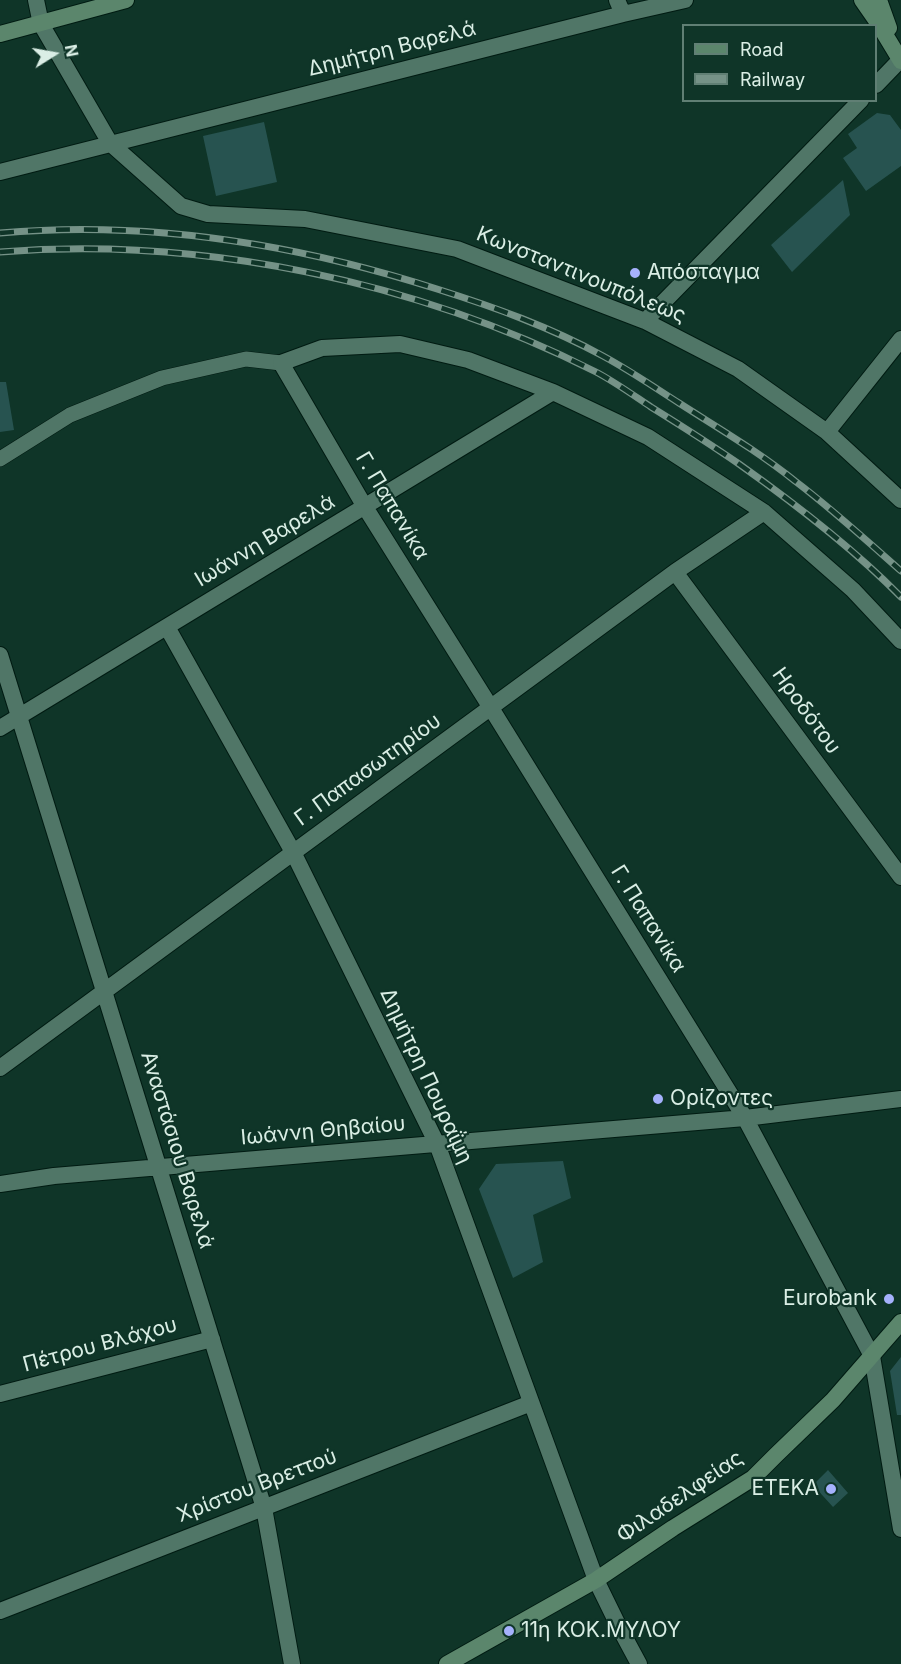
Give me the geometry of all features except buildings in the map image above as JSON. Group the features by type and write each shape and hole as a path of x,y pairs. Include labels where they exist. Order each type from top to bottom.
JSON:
{"main road":[{"path":"0,34 126,0"},
{"path":"862,0 901,60"},
{"path":"879,0 901,60"},
{"name":"Φιλαδελφείας","path":"447,1664 596,1580 753,1478 833,1400 901,1322"}],"street":[{"path":"36,0 40,24"},
{"name":"Δημήτρη Βαρελά","path":"110,143 620,7 686,0"},
{"name":"Κωνσταντινουπόλεως","path":"40,24 110,143 181,206 208,214 305,219 457,249 645,321 738,369 826,432 901,500"},
{"path":"877,84 901,60"},
{"path":"645,321 859,102"},
{"path":"0,172 110,143"},
{"path":"826,432 901,339"},
{"path":"281,363 322,348 400,344 468,360 553,392 648,437 764,512 853,590 901,641"},
{"name":"Γ. Παπανίκα","path":"281,363 365,507 745,1118 872,1356 901,1529"},
{"name":"Ιωάννη Βαρελά","path":"0,728 553,392"},
{"name":"Γ. Παπασωτηρίου","path":"0,1068 675,572 764,512"},
{"name":"Ηροδότου","path":"675,572 901,877"},
{"name":"Δημήτρη Πουραΐμη","path":"167,627 293,852 437,1144 596,1580 639,1664"},
{"name":"Αναστάσιου Βαρελά","path":"0,655 264,1508 292,1664"},
{"name":"Ιωάννη Θηβαίου","path":"0,1184 54,1176 745,1118 901,1099"},
{"name":"Πέτρου Βλάχου","path":"0,1394 212,1339"},
{"name":"Χρίστου Βρεττού","path":"0,1611 531,1403"}],"lane":[{"path":"0,459 70,415 162,378 246,359 281,363"}],"railway":[{"path":"0,233 111,230 221,239 330,259 384,273 501,310 603,356 738,440 809,492 901,571"},
{"path":"0,252 76,249 153,251 229,259 306,272 381,290 455,313 527,340 603,376 739,464 823,527 901,597"}],"place":[{"name":"Απόσταγμα","path":"635,273"},
{"name":"Ορίζοντες","path":"658,1099"},
{"name":"Eurobank","path":"889,1299"},
{"name":"ΕΤΕΚΑ","path":"831,1489"},
{"name":"11η ΚΟΚ.ΜΥΛΟΥ","path":"509,1631"}]}
